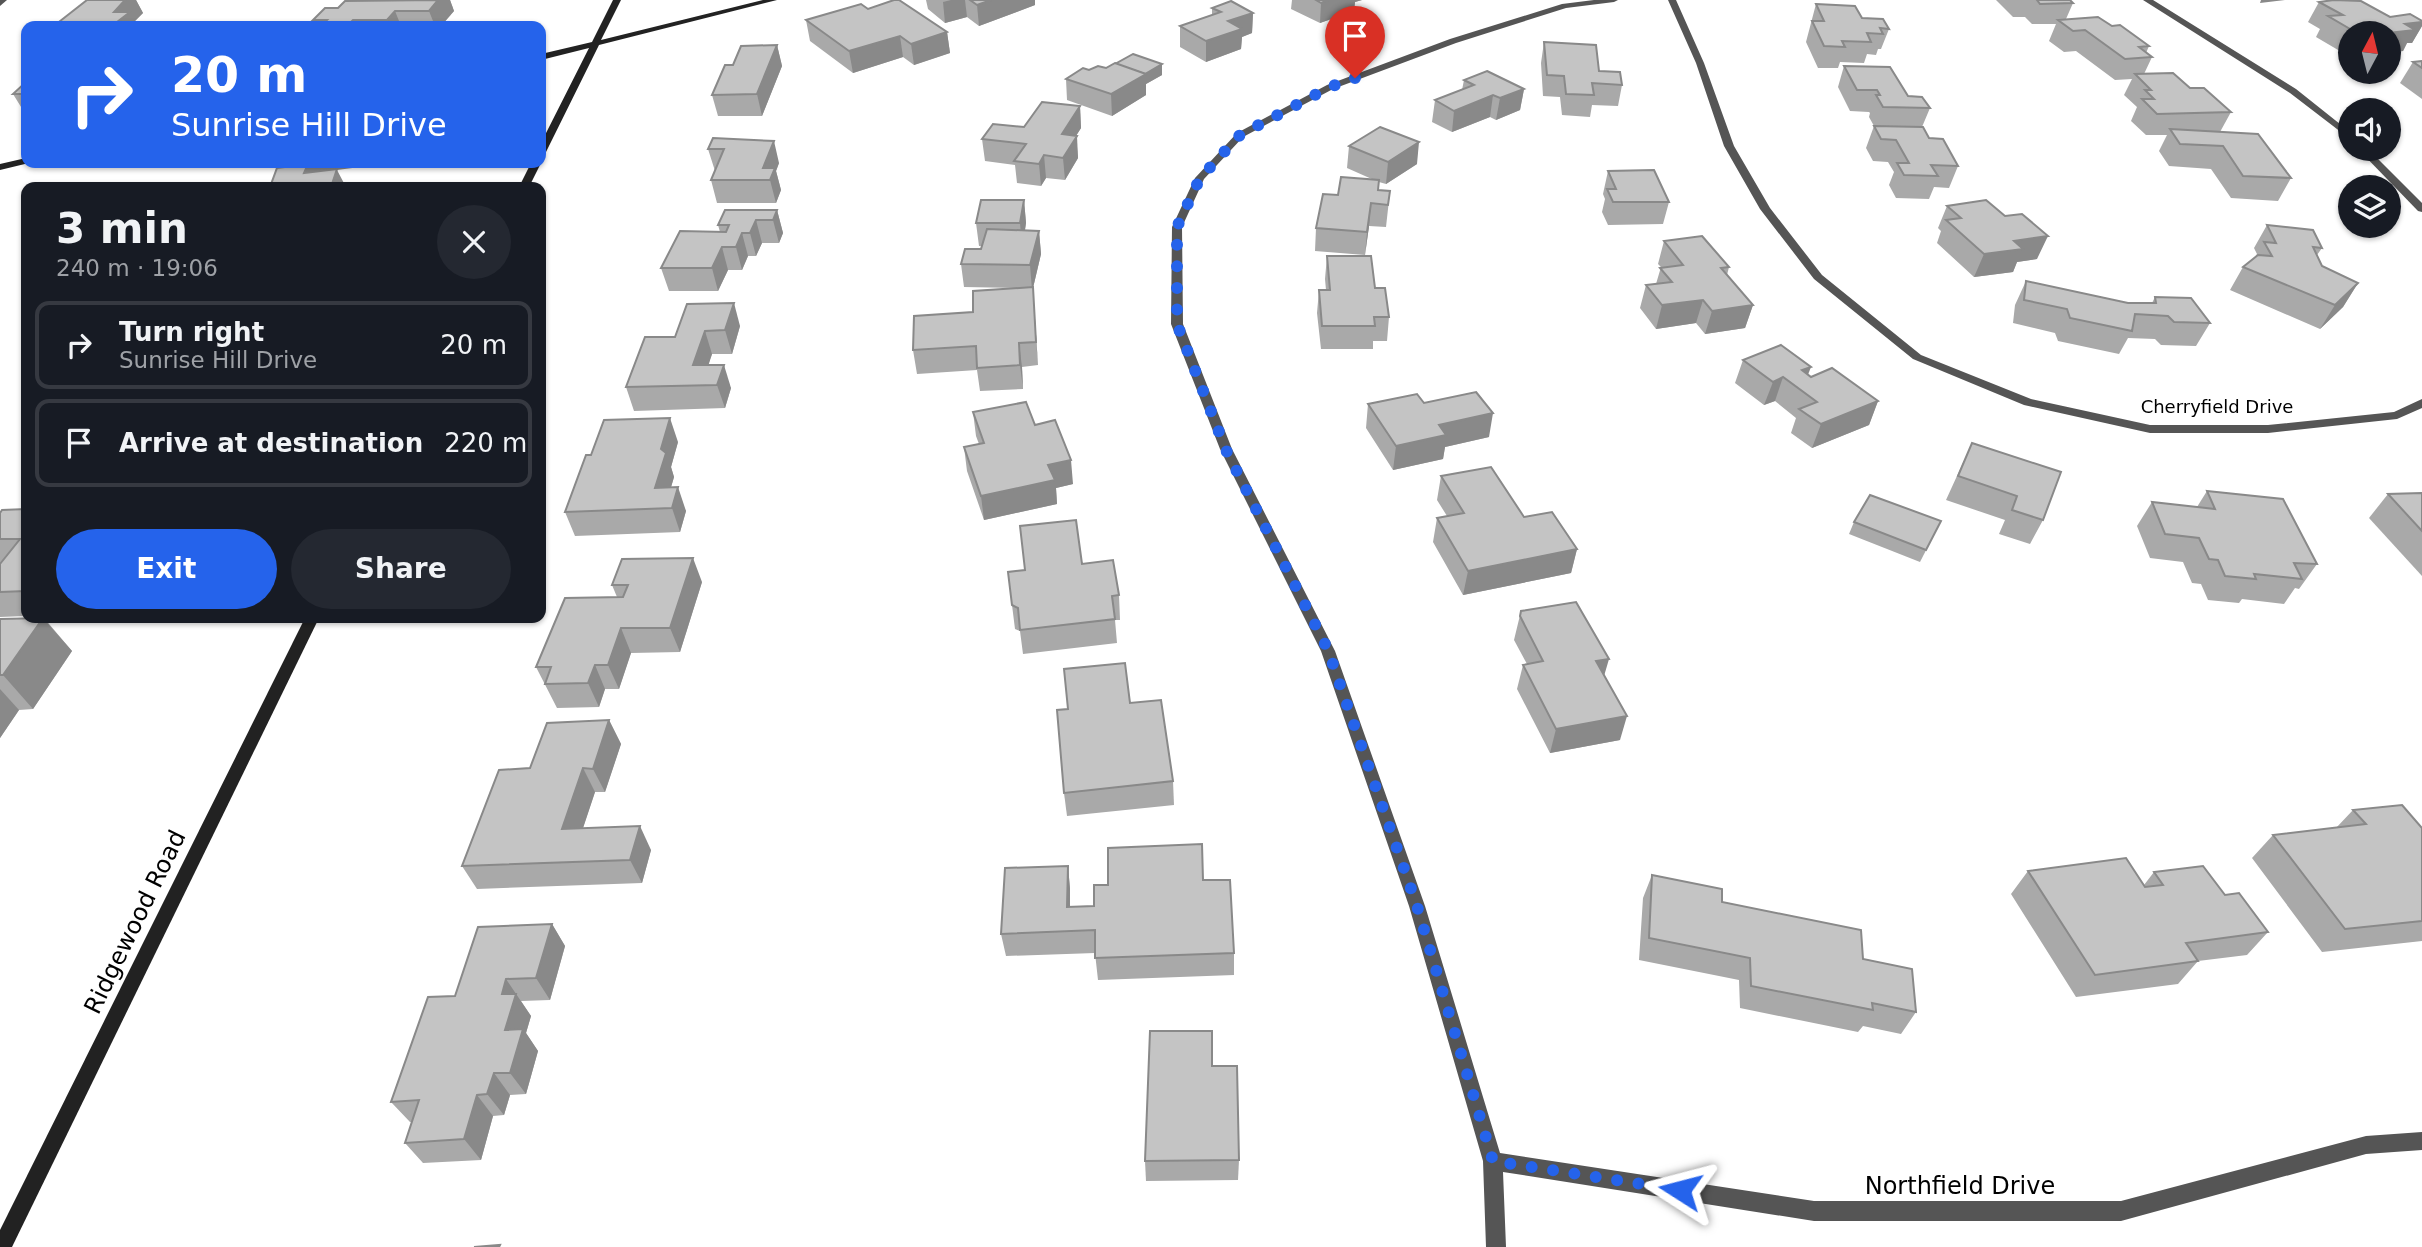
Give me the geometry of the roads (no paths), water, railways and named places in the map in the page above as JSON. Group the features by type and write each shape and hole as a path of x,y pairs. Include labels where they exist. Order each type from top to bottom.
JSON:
{"main road":[{"path":"546,142 617,0"},
{"path":"546,56 773,0"},
{"path":"0,167 21,162"},
{"name":"Ridgewood Road","path":"2,1247 310,623"}],"street":[{"path":"1496,1247 1493,1161 1417,906 1328,650 1226,450 1177,324 1177,227 1200,178 1240,135 1330,87 1452,41 1564,6 1614,0"},
{"name":"Cherryfield Drive","path":"1672,0 1700,63 1729,146 1765,209 1818,276 1917,357 2028,402 2150,429 2268,429 2397,415 2422,403"},
{"path":"2147,0 2293,92 2338,127"},
{"path":"2376,161 2422,209"},
{"name":"Northfield Drive","path":"1493,1161 1814,1211 2121,1211 2366,1145 2422,1141"}]}
